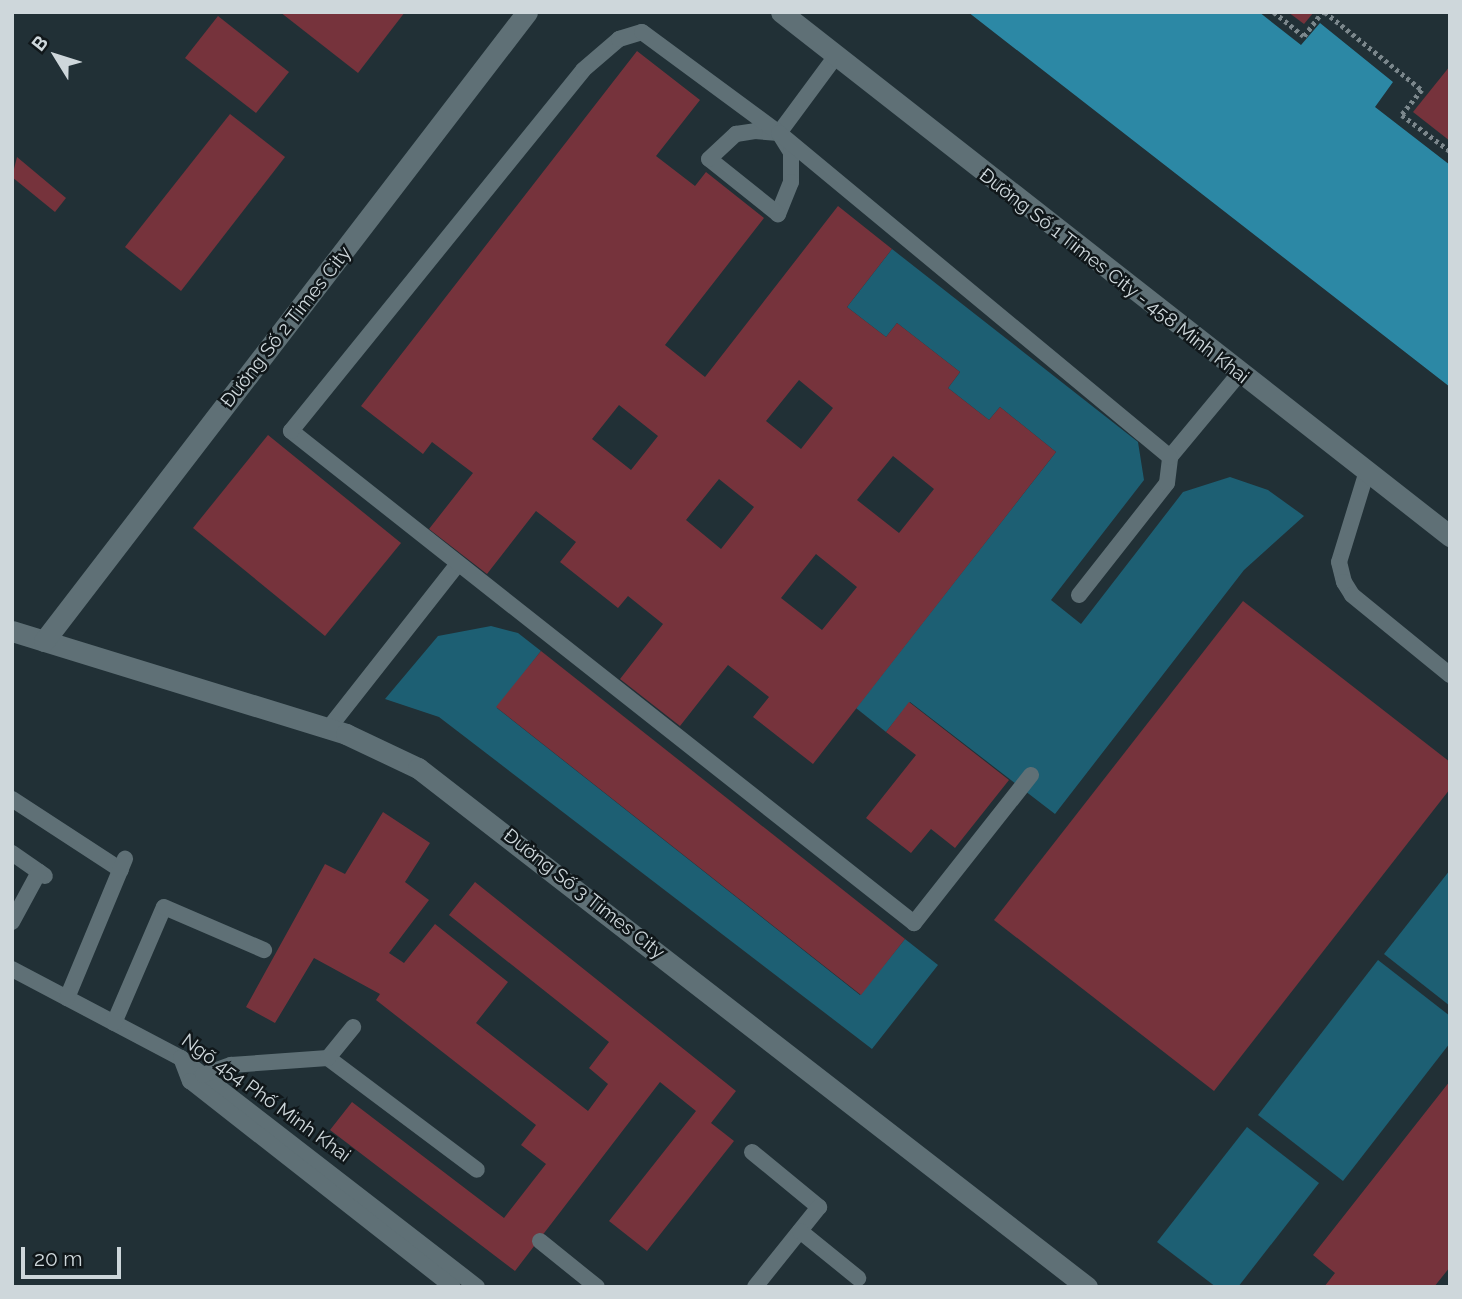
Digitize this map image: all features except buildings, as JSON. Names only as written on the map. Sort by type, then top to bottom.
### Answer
[{"type":"street","name":"Đường Số 2 Times City","points":[[44,641],[527,12]]},
{"type":"street","name":"Đường Số 1 Times City - 458 Minh Khai","points":[[781,12],[1239,374],[1450,536]]},
{"type":"street","name":"Đường Số 3 Times City","points":[[12,631],[328,729],[393,752],[448,787],[1087,1287]]},
{"type":"lane","points":[[1031,775],[914,923],[457,565],[291,431],[583,70],[619,39],[642,32],[779,133],[1170,457]]},
{"type":"lane","points":[[779,133],[836,56]]},
{"type":"lane","points":[[779,133],[793,167],[778,214],[709,159],[736,134],[779,133]]},
{"type":"lane","points":[[1079,595],[1167,483],[1170,457],[1239,374]]},
{"type":"lane","points":[[1367,471],[1339,562],[1344,582],[1352,595],[1450,675]]},
{"type":"lane","points":[[328,729],[457,565]]},
{"type":"lane","points":[[12,799],[123,864],[67,998]]},
{"type":"lane","points":[[12,853],[42,874],[12,922]]},
{"type":"lane","points":[[114,1023],[164,907],[264,950]]},
{"type":"lane","name":"Ngõ 454 Phố Minh Khai","points":[[12,969],[181,1058],[477,1287]]},
{"type":"lane","points":[[328,1058],[353,1027]]},
{"type":"lane","points":[[181,1058],[190,1082],[453,1287]]},
{"type":"lane","points":[[203,1074],[231,1065],[328,1058],[477,1170]]},
{"type":"lane","points":[[752,1152],[819,1207],[755,1287]]},
{"type":"lane","points":[[800,1231],[858,1278]]},
{"type":"lane","points":[[540,1241],[597,1287]]},
{"type":"path","points":[[1274,12],[1304,36],[1324,12],[1422,90],[1402,115],[1450,151]]},
{"type":"shaded area","points":[[968,12],[1259,12],[1301,45],[1320,23],[1393,82],[1375,107],[1450,165],[1450,387]]},
{"type":"shaded area","points":[[892,249],[1138,442],[1144,480],[1051,600],[1081,624],[1183,492],[1230,477],[1268,490],[1304,516],[1244,570],[1055,814],[910,702],[886,732],[856,708],[1056,452],[1000,407],[989,420],[948,388],[960,372],[897,323],[886,337],[847,307]]},
{"type":"shaded area","points":[[491,626],[518,633],[541,651],[497,708],[860,995],[905,939],[938,965],[872,1049],[439,717],[385,699],[438,636]]},
{"type":"shaded area","points":[[1450,870],[1450,1006],[1384,954]]},
{"type":"shaded area","points":[[1378,960],[1450,1016],[1450,1043],[1343,1181],[1258,1115]]},
{"type":"shaded area","points":[[1247,1127],[1319,1183],[1238,1287],[1216,1287],[1157,1242]]}]
